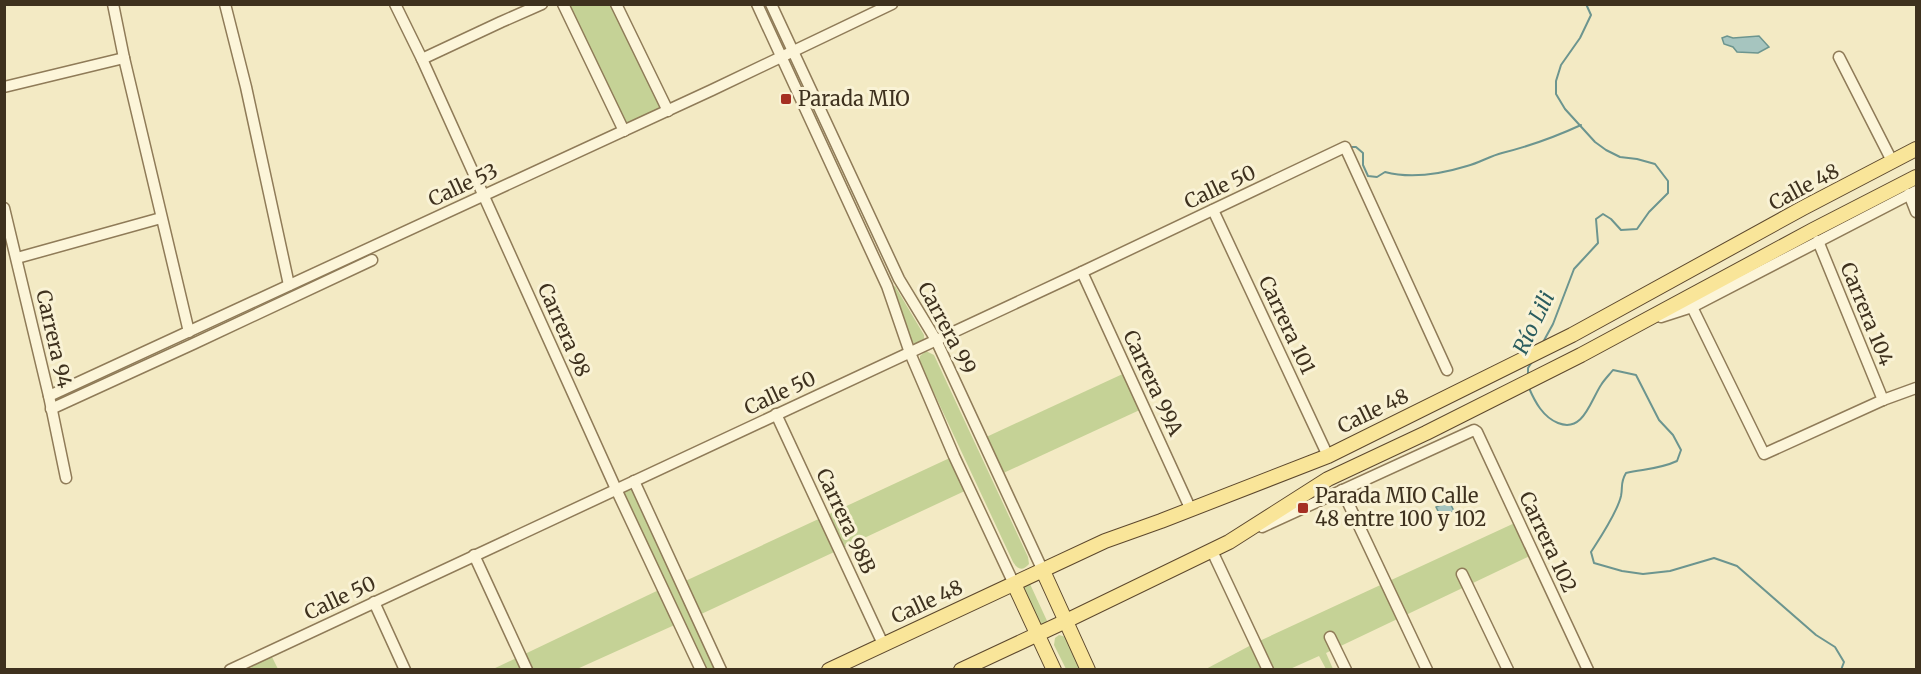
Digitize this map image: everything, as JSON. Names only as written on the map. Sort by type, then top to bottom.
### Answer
[{"type":"main road","name":"Calle 48","points":[[830,669],[1105,541],[1328,456],[1628,306],[1803,208],[1917,149]]},
{"type":"main road","points":[[961,669],[1230,542],[1328,479],[1639,324],[1917,177]]},
{"type":"main road","name":"Carrera 99","points":[[1043,571],[1088,669]]},
{"type":"main road","name":"Carrera 99","points":[[1014,584],[1054,669]]},
{"type":"street","points":[[113,4],[189,332]]},
{"type":"street","points":[[225,4],[246,87],[289,285]]},
{"type":"street","name":"Carrera 98","points":[[395,4],[616,489],[701,669]]},
{"type":"street","points":[[422,59],[542,4]]},
{"type":"street","points":[[563,4],[624,131]]},
{"type":"street","points":[[616,4],[668,111]]},
{"type":"street","name":"Carrera 99","points":[[757,4],[887,286],[910,353],[954,456],[1014,584]]},
{"type":"street","name":"Carrera 99","points":[[771,4],[899,279],[936,340],[1043,571]]},
{"type":"street","name":"Calle 53","points":[[49,396],[668,111],[892,4]]},
{"type":"street","points":[[1839,57],[1893,162]]},
{"type":"street","points":[[4,87],[124,58]]},
{"type":"street","name":"Calle 50","points":[[230,669],[910,353],[1345,147],[1447,370]]},
{"type":"street","points":[[1639,324],[1692,307],[1913,192],[1917,212]]},
{"type":"street","name":"Carrera 94","points":[[4,208],[66,478]]},
{"type":"street","name":"Carrera 101","points":[[1213,210],[1328,456]]},
{"type":"street","points":[[17,258],[161,218]]},
{"type":"street","name":"Carrera 104","points":[[1818,241],[1883,400]]},
{"type":"street","points":[[51,409],[372,260]]},
{"type":"street","name":"Carrera 99A","points":[[1082,272],[1191,510]]},
{"type":"street","points":[[1692,307],[1764,454],[1883,400],[1917,388]]},
{"type":"street","name":"Carrera 98B","points":[[776,414],[883,644]]},
{"type":"street","name":"Carrera 102","points":[[1342,490],[1474,430],[1477,432],[1588,669]]},
{"type":"street","points":[[634,481],[721,669]]},
{"type":"street","points":[[1230,542],[1342,490],[1427,669]]},
{"type":"street","points":[[1212,551],[1268,669]]},
{"type":"street","points":[[474,555],[527,669]]},
{"type":"street","points":[[1462,574],[1508,669]]},
{"type":"street","points":[[374,602],[405,669]]},
{"type":"street","points":[[1330,638],[1346,669]]},
{"type":"green space","points":[[563,5],[616,5],[668,111],[624,131]]},
{"type":"green space","points":[[895,286],[924,335],[924,341],[917,345],[912,342],[893,287]]},
{"type":"green space","points":[[926,351],[934,355],[1028,557],[1029,564],[1023,569],[1017,567],[1013,562],[920,363],[920,356]]},
{"type":"green space","points":[[1127,372],[1144,408],[999,475],[982,439]]},
{"type":"green space","points":[[954,456],[969,489],[697,616],[721,669],[701,669],[679,623],[577,669],[491,670],[663,588],[616,489],[634,481],[681,583]]},
{"type":"green space","points":[[1519,521],[1534,554],[1326,653],[1333,669],[1326,669],[1319,656],[1290,669],[1204,670],[1255,643]]},
{"type":"green space","points":[[1030,584],[1048,623],[1041,627],[1023,588]]},
{"type":"green space","points":[[1059,635],[1066,637],[1081,669],[1066,669],[1054,645],[1055,638]]},
{"type":"green space","points":[[269,651],[278,669],[252,669],[248,661]]},
{"type":"water","points":[[1727,36],[1733,38],[1759,36],[1769,47],[1758,53],[1737,52],[1733,47],[1724,44],[1722,38]]},
{"type":"water","points":[[1449,501],[1454,511],[1441,517],[1436,507]]},
{"type":"waterway","name":"Río Lili","points":[[1542,344],[1553,324],[1574,269],[1598,243],[1596,219],[1603,214],[1621,230],[1637,229],[1649,212],[1668,193],[1668,181],[1655,164],[1620,157],[1606,150],[1595,142],[1565,109],[1556,94],[1556,81],[1561,65],[1580,38],[1591,15],[1586,4]]},
{"type":"waterway","points":[[1349,147],[1356,147],[1363,153],[1363,165],[1368,176],[1377,177],[1385,172],[1426,175],[1471,165],[1581,125]]},
{"type":"waterway","name":"Río Lili","points":[[1528,376],[1528,368],[1532,362]]},
{"type":"waterway","name":"Río Lili","points":[[1529,388],[1544,413],[1558,423],[1567,425],[1580,420],[1613,370],[1636,375],[1659,420],[1673,435],[1681,450],[1677,461],[1671,464],[1626,473],[1616,510],[1591,552],[1594,563],[1643,574],[1670,571],[1714,558],[1737,566],[1816,635],[1835,647],[1844,662],[1841,670]]},
{"type":"place","name":"Parada MIO","points":[[786,99]]},
{"type":"place","name":"Parada MIO Calle 48 entre 100 y 102","points":[[1303,508]]}]
